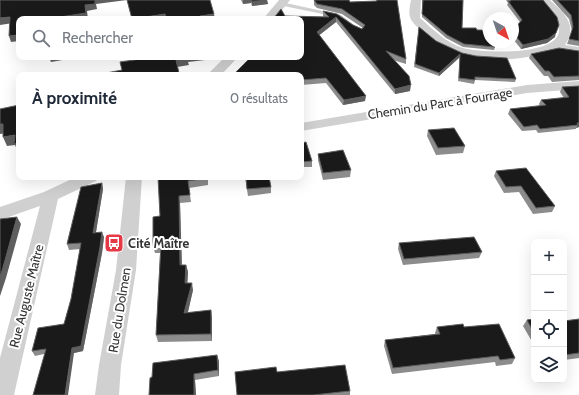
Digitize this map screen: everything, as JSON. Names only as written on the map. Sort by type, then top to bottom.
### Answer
[{"type":"street","points":[[416,0],[414,13],[415,19],[441,42],[460,51],[505,55],[531,53],[555,47],[579,51]]},
{"type":"street","points":[[544,0],[562,20],[565,27],[564,40],[555,47]]},
{"type":"street","points":[[271,16],[283,2]]},
{"type":"street","points":[[217,72],[229,60]]},
{"type":"street","name":"Chemin du Parc à Fourrage","points":[[304,126],[519,90],[579,85]]},
{"type":"street","points":[[0,214],[50,196],[84,180]]},
{"type":"street","name":"Rue du Dolmen","points":[[107,395],[110,365],[126,270],[134,180]]},
{"type":"street","name":"Rue Auguste Maître","points":[[2,395],[50,196]]},
{"type":"lane","points":[[283,2],[339,16],[344,18],[353,27],[361,31]]},
{"type":"building","points":[[0,0],[95,0],[95,4],[85,5],[86,13],[66,16],[16,16],[16,35],[9,36],[10,17],[0,18]]},
{"type":"building","points":[[127,0],[210,0],[214,14],[200,16],[165,16],[165,14],[152,16],[131,16]]},
{"type":"building","points":[[251,0],[265,0],[252,2]]},
{"type":"building","points":[[314,0],[349,0],[350,2],[397,0],[406,59],[386,51],[409,76],[411,85],[395,89],[336,17],[317,32],[366,96],[344,100],[326,78],[304,80],[304,72],[236,72],[248,60],[304,60],[304,16],[329,17],[323,11],[337,14],[353,25],[362,29],[365,25],[342,9],[317,4]]},
{"type":"building","points":[[423,0],[463,0],[462,28],[476,28],[477,30],[482,30],[483,46],[464,44],[447,35],[422,14]]},
{"type":"building","points":[[510,0],[543,0],[557,17],[559,25],[556,33],[548,39],[523,45],[519,40],[519,23],[522,20],[519,16],[519,12],[516,12],[508,1],[511,1]]},
{"type":"building","points":[[557,0],[579,0],[579,41],[569,39],[573,27],[571,15]]},
{"type":"building","points":[[281,9],[285,16],[275,16]]},
{"type":"building","points":[[419,27],[436,41],[462,53],[476,56],[507,58],[516,79],[475,77],[475,80],[459,78],[460,54],[439,73],[415,64]]},
{"type":"building","points":[[559,48],[579,51],[579,76],[554,77],[549,71],[545,71],[531,54]]},
{"type":"building","points":[[134,60],[176,60],[179,72],[112,72],[122,70],[120,62]]},
{"type":"building","points":[[579,86],[578,125],[540,129],[537,125],[524,127],[510,109],[546,105],[541,100],[569,97],[562,87]]},
{"type":"building","points":[[16,106],[16,144],[14,144],[15,135],[3,137],[3,124],[0,124],[0,109]]},
{"type":"building","points":[[454,128],[465,146],[438,148],[428,130]]},
{"type":"building","points":[[304,142],[306,142],[312,161],[304,162]]},
{"type":"building","points":[[343,150],[351,170],[323,173],[318,154]]},
{"type":"building","points":[[526,168],[555,206],[536,208],[521,186],[506,187],[496,171]]},
{"type":"building","points":[[158,180],[194,180],[188,181],[190,195],[179,196],[180,265],[186,265],[185,283],[192,283],[184,313],[211,310],[211,334],[156,335],[161,245],[153,246],[153,217],[160,216]]},
{"type":"building","points":[[246,180],[270,180],[271,187],[247,189]]},
{"type":"building","points":[[102,183],[93,233],[102,232],[81,346],[72,348],[65,395],[33,395],[46,349],[32,351],[38,328],[64,324],[71,299],[81,243],[67,244],[81,187]]},
{"type":"building","points":[[17,217],[2,271],[0,276],[0,219]]},
{"type":"building","points":[[474,237],[482,252],[404,259],[399,243]]},
{"type":"building","points":[[531,319],[531,327],[527,320]]},
{"type":"building","points":[[579,319],[579,353],[567,355],[567,321]]},
{"type":"building","points":[[463,324],[464,327],[499,324],[515,358],[500,360],[498,356],[393,368],[385,340],[440,334],[437,327]]},
{"type":"building","points":[[217,355],[218,370],[194,374],[194,395],[149,395],[153,363]]},
{"type":"building","points":[[345,365],[350,391],[313,395],[237,395],[235,372],[276,367],[277,372]]},
{"type":"place","name":"Cité Maître","points":[[114,243]]}]
